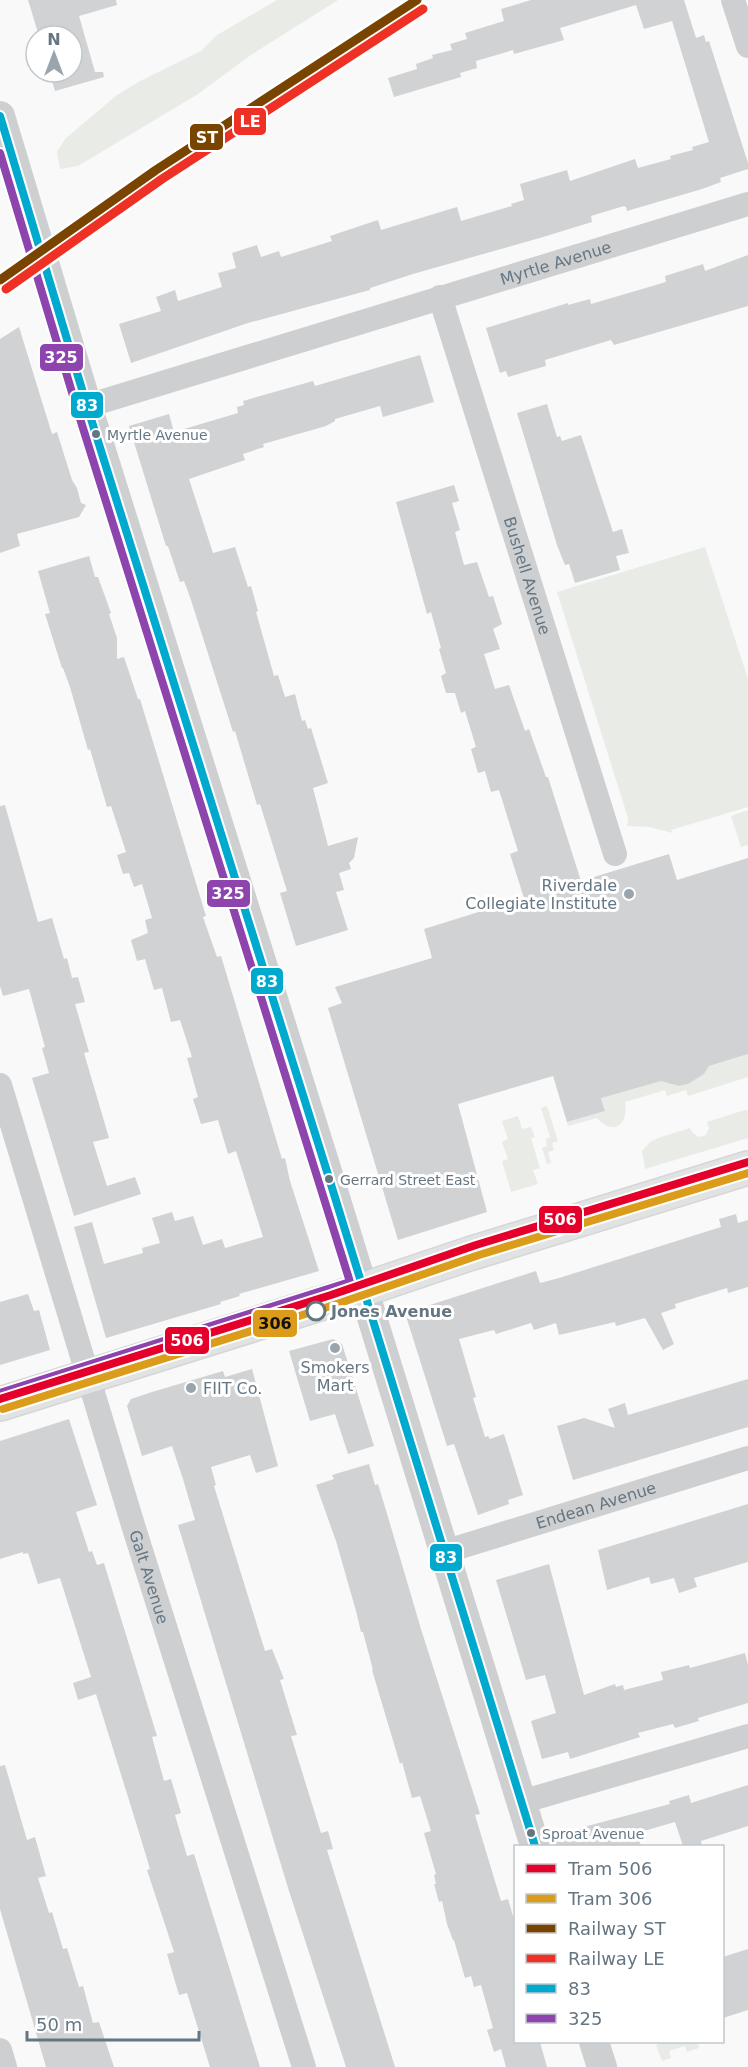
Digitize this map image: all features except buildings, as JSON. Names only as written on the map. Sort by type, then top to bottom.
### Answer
[{"type":"main road","points":[[0,1404],[469,1254],[748,1168]]},
{"type":"street","points":[[733,0],[748,46]]},
{"type":"street","points":[[0,116],[87,406],[535,1845]]},
{"type":"street","name":"Myrtle Avenue","points":[[87,406],[748,204]]},
{"type":"street","name":"Bushell Avenue","points":[[440,297],[615,854]]},
{"type":"street","name":"Galt Avenue","points":[[0,1085],[137,1536],[304,2067]]},
{"type":"street","name":"Endean Avenue","points":[[444,1552],[748,1458]]},
{"type":"street","points":[[521,1802],[748,1736]]},
{"type":"street","points":[[594,2043],[602,2067]]},
{"type":"street","points":[[0,2050],[5,2067]]},
{"type":"shaded area","points":[[277,0],[338,0],[251,55],[198,94],[78,166],[60,169],[57,152],[65,139],[117,95],[201,51],[217,35]]},
{"type":"shaded area","points":[[705,547],[748,679],[748,807],[671,830],[673,833],[649,827],[627,826],[628,818],[557,592]]},
{"type":"shaded area","points":[[748,810],[748,845],[741,847],[731,816]]},
{"type":"shaded area","points":[[748,1050],[748,1077],[688,1096],[686,1090],[667,1096],[665,1090],[625,1102],[625,1116],[619,1125],[614,1127],[603,1124],[597,1118],[568,1126],[567,1122],[605,1111],[601,1096],[661,1081],[679,1086],[688,1084],[704,1074],[709,1066],[745,1055]]},
{"type":"shaded area","points":[[547,1106],[558,1141],[552,1143],[554,1150],[548,1152],[551,1163],[547,1164],[542,1148],[547,1146],[546,1139],[550,1137],[541,1108]]},
{"type":"shaded area","points":[[748,1111],[748,1138],[645,1169],[642,1151],[650,1142],[690,1128],[698,1137],[706,1135],[709,1128],[707,1122]]},
{"type":"shaded area","points":[[518,1116],[522,1129],[531,1127],[535,1137],[531,1138],[540,1168],[533,1170],[538,1184],[511,1192],[502,1161],[508,1159],[502,1142],[508,1139],[502,1121]]},
{"type":"shaded area","points":[[698,2043],[699,2048],[687,2052],[685,2046],[669,2051],[671,2058],[662,2061],[656,2045]]},
{"type":"tram line","name":"506","points":[[0,1399],[331,1295],[476,1245],[748,1162]]},
{"type":"tram line","name":"306","points":[[3,1409],[334,1305],[479,1255],[748,1173]]},
{"type":"rail line","name":"ST","points":[[0,280],[156,170],[417,0]]},
{"type":"rail line","name":"LE","points":[[6,289],[162,179],[423,9]]},
{"type":"transit line","name":"83","points":[[0,116],[87,406],[535,1845]]},
{"type":"transit line","name":"325","points":[[0,153],[77,409],[350,1282],[0,1393]]},
{"type":"place","name":"Myrtle Avenue","points":[[96,434]]},
{"type":"place","name":"Riverdale Collegiate Institute","points":[[629,894]]},
{"type":"place","name":"Gerrard Street East","points":[[329,1179]]},
{"type":"place","name":"Jones Avenue","points":[[316,1311]]},
{"type":"place","name":"Smokers Mart","points":[[335,1348]]},
{"type":"place","name":"FIIT Co.","points":[[191,1388]]},
{"type":"place","name":"Sproat Avenue","points":[[531,1833]]}]
